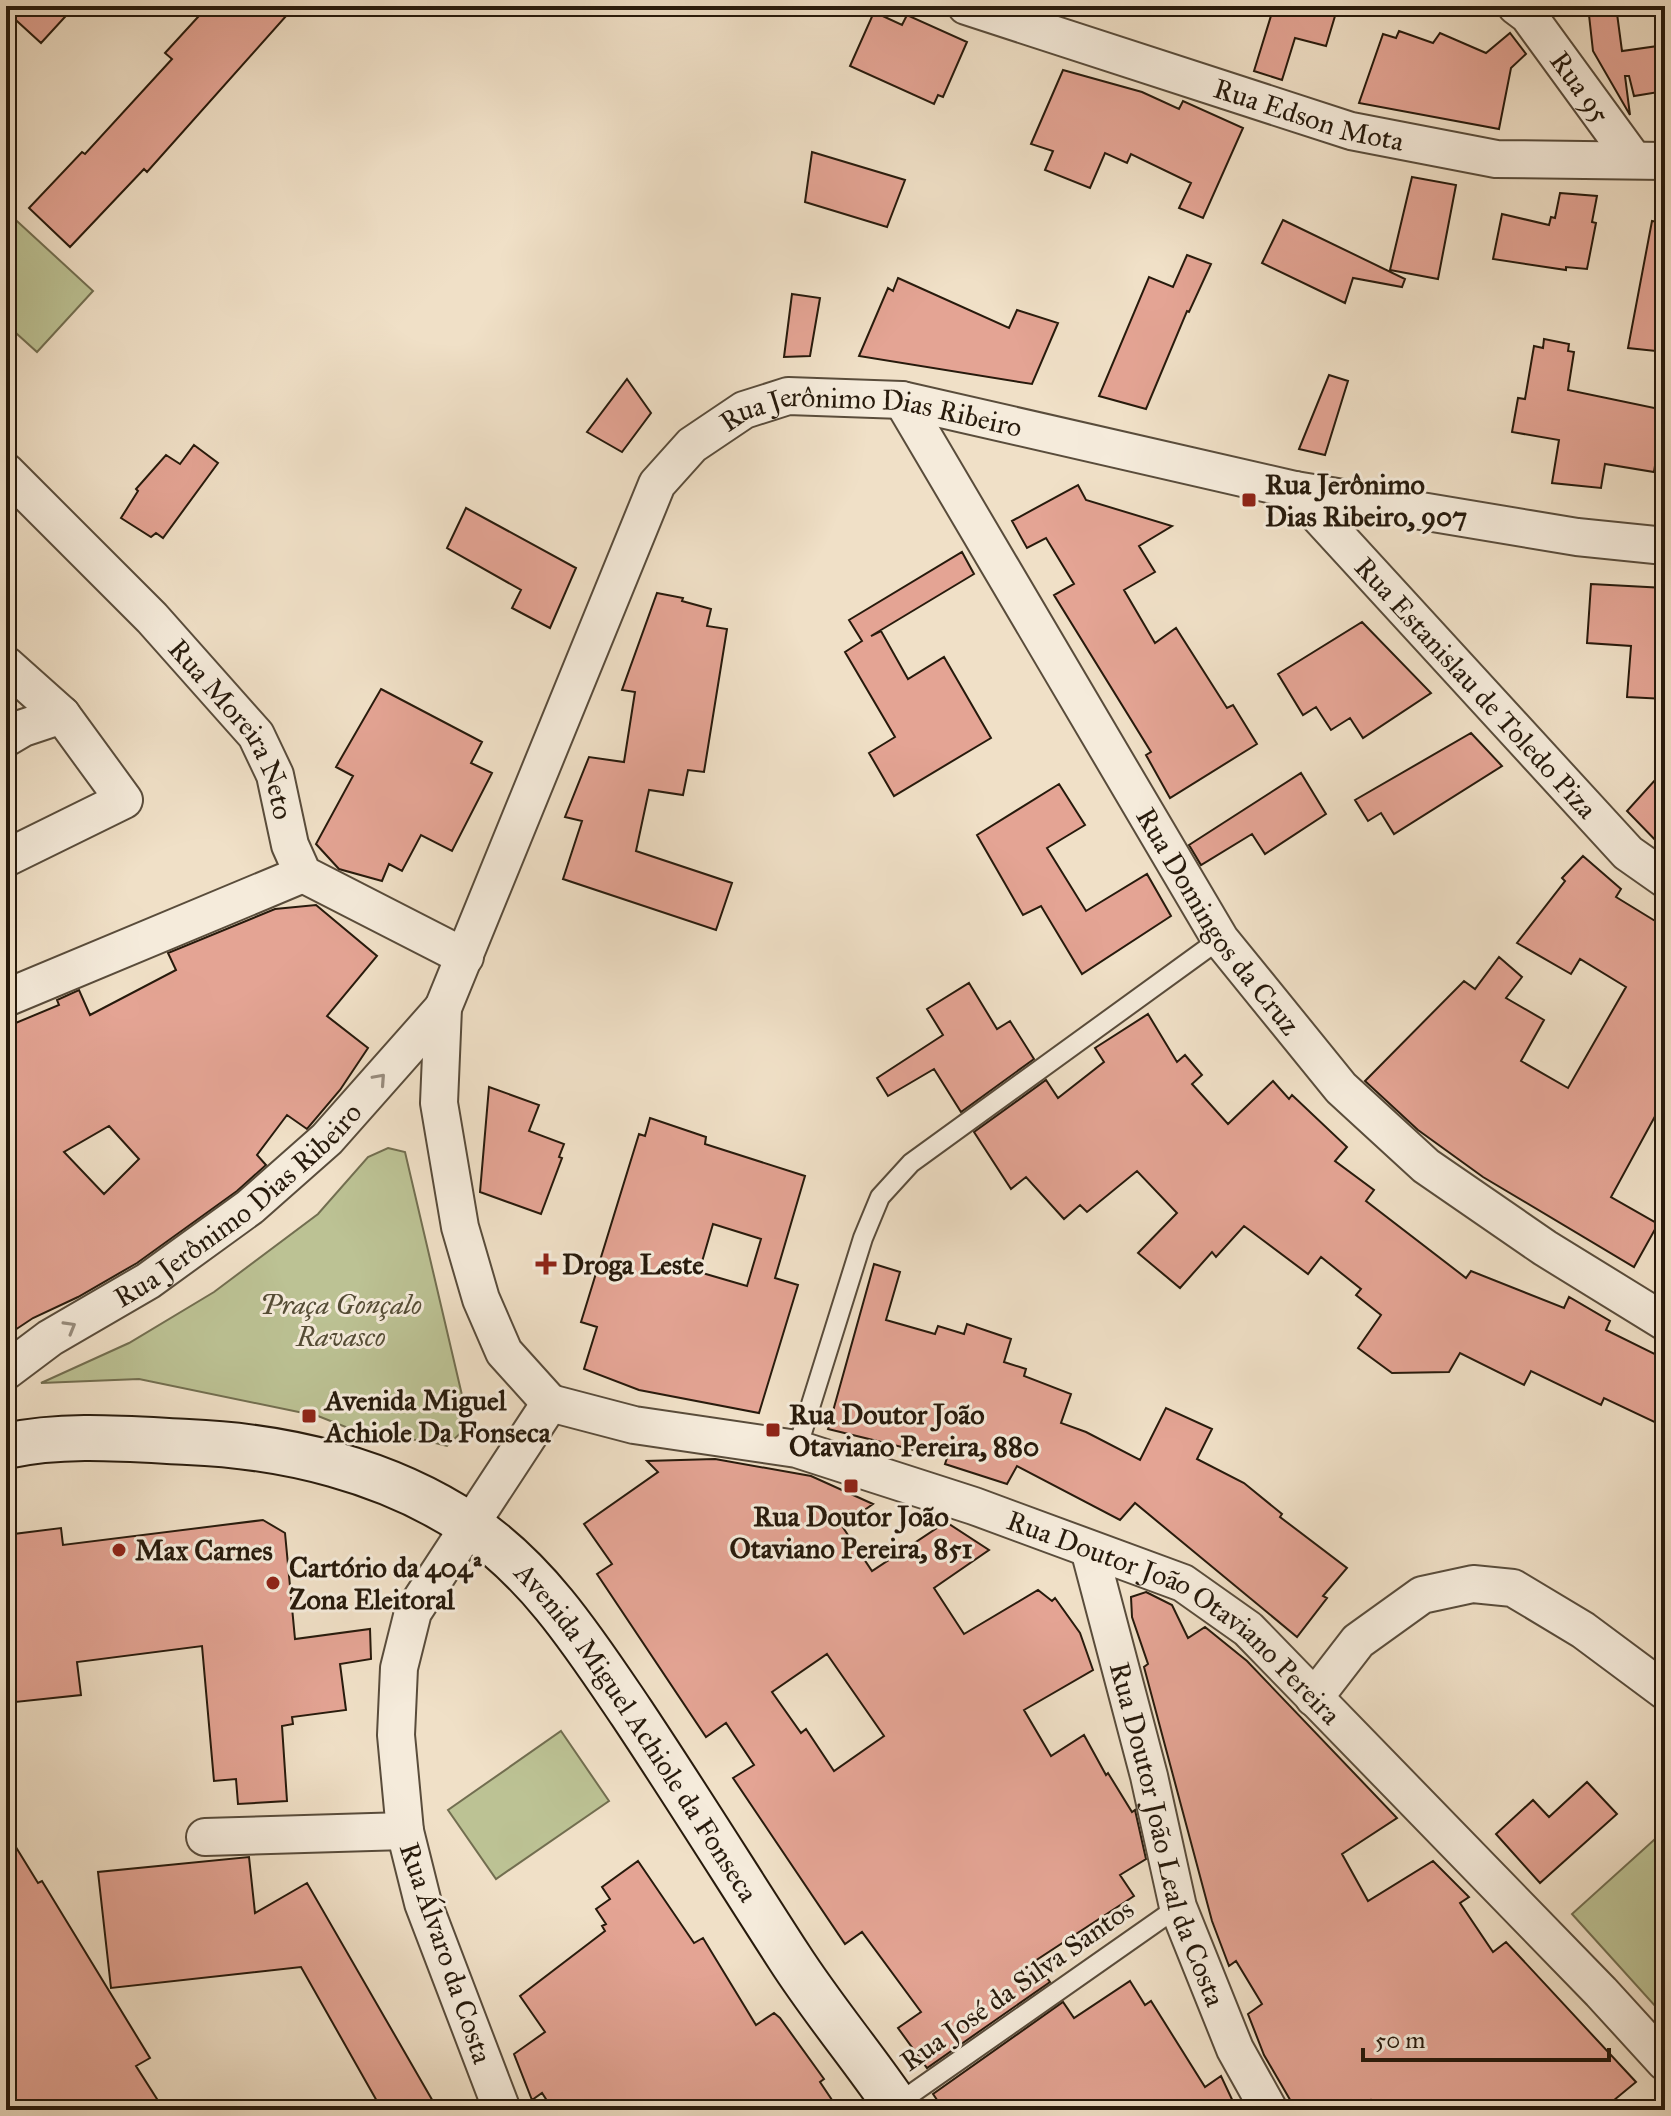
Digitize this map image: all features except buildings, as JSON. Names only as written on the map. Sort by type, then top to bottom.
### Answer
[{"type":"street","name":"Rua Edson Mota","points":[[966,6],[1351,131],[1496,159],[1649,160]]},
{"type":"street","name":"Rua 95","points":[[1524,9],[1649,160]]},
{"type":"street","name":"Rua Jerônimo Dias Ribeiro","points":[[6,1371],[50,1338],[148,1281],[250,1207],[327,1139],[443,1008],[657,484],[692,445],[744,410],[788,396],[902,400],[1295,490],[1577,537],[1665,546]]},
{"type":"street","name":"Rua Domingos da Cruz","points":[[902,400],[1220,939],[1341,1088],[1426,1166],[1545,1248],[1665,1322]]},
{"type":"street","name":"Rua Moreira Neto","points":[[6,472],[152,618],[256,735],[275,775],[290,845],[303,874]]},
{"type":"street","name":"Rua Estanislau de Toledo Piza","points":[[1295,490],[1628,853],[1665,879]]},
{"type":"street","points":[[6,665],[62,715],[124,800],[6,858]]},
{"type":"street","points":[[6,738],[23,728],[62,715]]},
{"type":"street","points":[[6,998],[303,874],[465,957]]},
{"type":"street","name":"Rua Jerônimo Dias Ribeiro","points":[[443,1008],[439,1103],[460,1227],[481,1299],[504,1352],[550,1403]]},
{"type":"street","name":"Rua Doutor João Otaviano Pereira","points":[[550,1403],[634,1425],[797,1449],[974,1506],[1183,1583],[1248,1629],[1601,1992],[1665,2062]]},
{"type":"street","name":"Rua Álvaro da Costa","points":[[502,2110],[423,1903],[405,1831],[396,1735],[399,1668],[413,1612],[550,1403]]},
{"type":"street","name":"Avenida Miguel Achiole da Fonseca","points":[[6,1446],[94,1438],[234,1444],[356,1469],[417,1494],[470,1525],[510,1556],[578,1634],[715,1837],[790,1960],[894,2108]]},
{"type":"street","name":"Rua Doutor João Leal da Costa","points":[[1089,1549],[1149,1776],[1178,1907],[1235,2049],[1269,2110]]},
{"type":"street","points":[[1314,1698],[1358,1641],[1422,1595],[1473,1584],[1513,1588],[1583,1630],[1665,1691]]},
{"type":"street","points":[[205,1837],[405,1831]]},
{"type":"lane","points":[[797,1449],[863,1238],[880,1197],[911,1163],[1220,939]]},
{"type":"lane","name":"Rua José da Silva Santos","points":[[894,2108],[1178,1907]]},
{"type":"green space","points":[[6,211],[93,291],[37,352],[6,324]]},
{"type":"green space","name":"Praça Gonçalo Ravasco","points":[[388,1148],[405,1152],[469,1425],[447,1446],[423,1440],[376,1439],[318,1416],[139,1379],[41,1383],[129,1343],[214,1292],[318,1214],[368,1157]]},
{"type":"green space","points":[[561,1731],[609,1801],[496,1879],[448,1810]]},
{"type":"green space","points":[[1665,1830],[1665,2017],[1572,1914]]},
{"type":"place","name":"Rua Jerônimo Dias Ribeiro, 907","points":[[1249,500]]},
{"type":"place","name":"Droga Leste","points":[[546,1264]]},
{"type":"place","name":"Avenida Miguel Achiole Da Fonseca","points":[[309,1416]]},
{"type":"place","name":"Rua Doutor João Otaviano Pereira, 880","points":[[773,1430]]},
{"type":"place","name":"Rua Doutor João Otaviano Pereira, 851","points":[[851,1486]]},
{"type":"place","name":"Max Carnes","points":[[119,1550]]},
{"type":"place","name":"Cartório da 404ª Zona Eleitoral","points":[[273,1583]]}]
